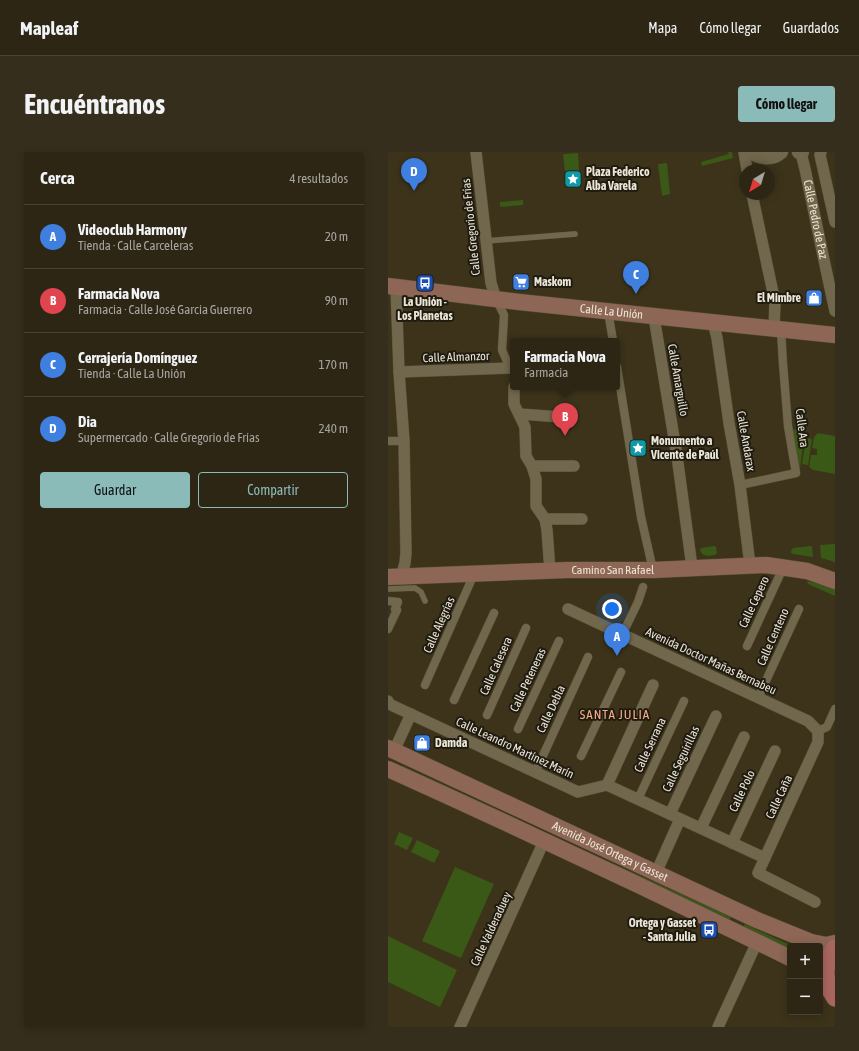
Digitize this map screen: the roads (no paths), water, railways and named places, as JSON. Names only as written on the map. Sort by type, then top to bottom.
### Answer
[{"type":"main road","name":"Calle La Unión","points":[[392,287],[424,292],[835,335]]},
{"type":"main road","name":"Camino San Rafael","points":[[394,577],[550,570],[653,570],[766,564],[807,571],[835,581]]},
{"type":"main road","name":"Avenida José Ortega y Gasset","points":[[391,750],[757,920],[811,942],[826,945],[835,943]]},
{"type":"main road","name":"Avenida José Ortega y Gasset","points":[[388,769],[520,829],[787,957]]},
{"type":"main road","points":[[835,948],[829,956],[823,974],[828,987],[835,998]]},
{"type":"street","name":"Calle Gregorio de Frías","points":[[476,152],[491,283],[496,299]]},
{"type":"street","points":[[744,152],[746,164]]},
{"type":"street","points":[[751,152],[757,156],[768,158],[778,155],[781,152]]},
{"type":"street","name":"Calle Pedro de Paz","points":[[801,152],[806,169],[835,311]]},
{"type":"street","name":"Calle Pedro de Paz","points":[[821,152],[820,155],[835,222]]},
{"type":"street","points":[[753,200],[775,302],[778,330]]},
{"type":"street","points":[[824,260],[835,258]]},
{"type":"street","points":[[392,287],[404,441],[406,553],[394,577]]},
{"type":"street","points":[[496,299],[504,315],[502,350],[510,366]]},
{"type":"street","points":[[608,311],[612,338]]},
{"type":"street","name":"Calle Amarguillo","points":[[654,316],[677,456],[692,567]]},
{"type":"street","name":"Calle Andarax","points":[[713,322],[717,338],[729,423],[740,485],[750,565]]},
{"type":"street","name":"Calle Ara","points":[[740,485],[796,473],[788,426],[783,364],[778,330]]},
{"type":"street","name":"Calle Almanzor","points":[[399,372],[510,370]]},
{"type":"street","points":[[620,386],[641,517],[653,570]]},
{"type":"street","points":[[514,390],[514,404],[525,427],[526,456],[532,466],[536,479],[536,506],[546,519],[550,570]]},
{"type":"street","points":[[519,414],[561,416]]},
{"type":"street","points":[[388,441],[404,441]]},
{"type":"street","points":[[532,466],[574,466]]},
{"type":"street","points":[[546,519],[582,519]]},
{"type":"street","name":"Calle Cepero","points":[[747,646],[783,568]]},
{"type":"street","name":"Calle Alegrías","points":[[425,686],[474,574]]},
{"type":"street","points":[[622,635],[643,588]]},
{"type":"street","points":[[388,601],[398,602],[395,609],[397,610],[388,629]]},
{"type":"street","name":"Avenida Doctor Mañas Bernabeu","points":[[568,609],[808,721],[818,731]]},
{"type":"street","name":"Calle Centeno","points":[[758,698],[799,609]]},
{"type":"street","points":[[454,700],[494,613]]},
{"type":"street","name":"Calle Calesera","points":[[487,715],[526,628]]},
{"type":"street","name":"Calle Peteneras","points":[[518,729],[559,641]]},
{"type":"street","name":"Calle Debla","points":[[536,771],[588,657]]},
{"type":"street","points":[[581,756],[621,672]]},
{"type":"street","points":[[653,685],[607,785],[765,858]]},
{"type":"street","name":"Calle Leandro Martínez Marín","points":[[388,701],[389,704],[536,771],[578,792],[607,785]]},
{"type":"street","name":"Calle Serrana","points":[[638,799],[684,701]]},
{"type":"street","points":[[818,731],[827,727],[835,709]]},
{"type":"street","points":[[391,750],[411,714]]},
{"type":"street","name":"Calle Seguirillas","points":[[656,874],[675,816],[716,716]]},
{"type":"street","name":"Calle Caña","points":[[815,902],[758,873],[818,742],[818,731]]},
{"type":"street","points":[[701,828],[744,737]]},
{"type":"street","name":"Calle Polo","points":[[732,843],[775,751]]},
{"type":"street","name":"Calle Valderaduey","points":[[460,1027],[544,841]]},
{"type":"street","points":[[718,1027],[756,942]]},
{"type":"lane","points":[[486,241],[576,234]]},
{"type":"lane","points":[[388,590],[415,588],[421,592],[425,601]]},
{"type":"place","name":"Plaza Federico Alba Varela","points":[[573,179]]},
{"type":"place","name":"Dia","points":[[414,191]]},
{"type":"place","name":"Maskom","points":[[521,282]]},
{"type":"place","name":"La Unión - Los Planetas","points":[[425,283]]},
{"type":"place","name":"Cerrajería Domínguez","points":[[636,294]]},
{"type":"place","name":"El Mimbre","points":[[814,298]]},
{"type":"place","name":"Farmacia Nova","points":[[565,436]]},
{"type":"place","name":"Monumento a Vicente de Paúl","points":[[638,448]]},
{"type":"place","name":"Videoclub Harmony","points":[[617,656]]},
{"type":"place","name":"Damda","points":[[422,743]]},
{"type":"place","name":"Ortega y Gasset - Santa Julia","points":[[709,930]]},
{"type":"district","name":"SANTA JULIA","points":[[615,714]]}]
